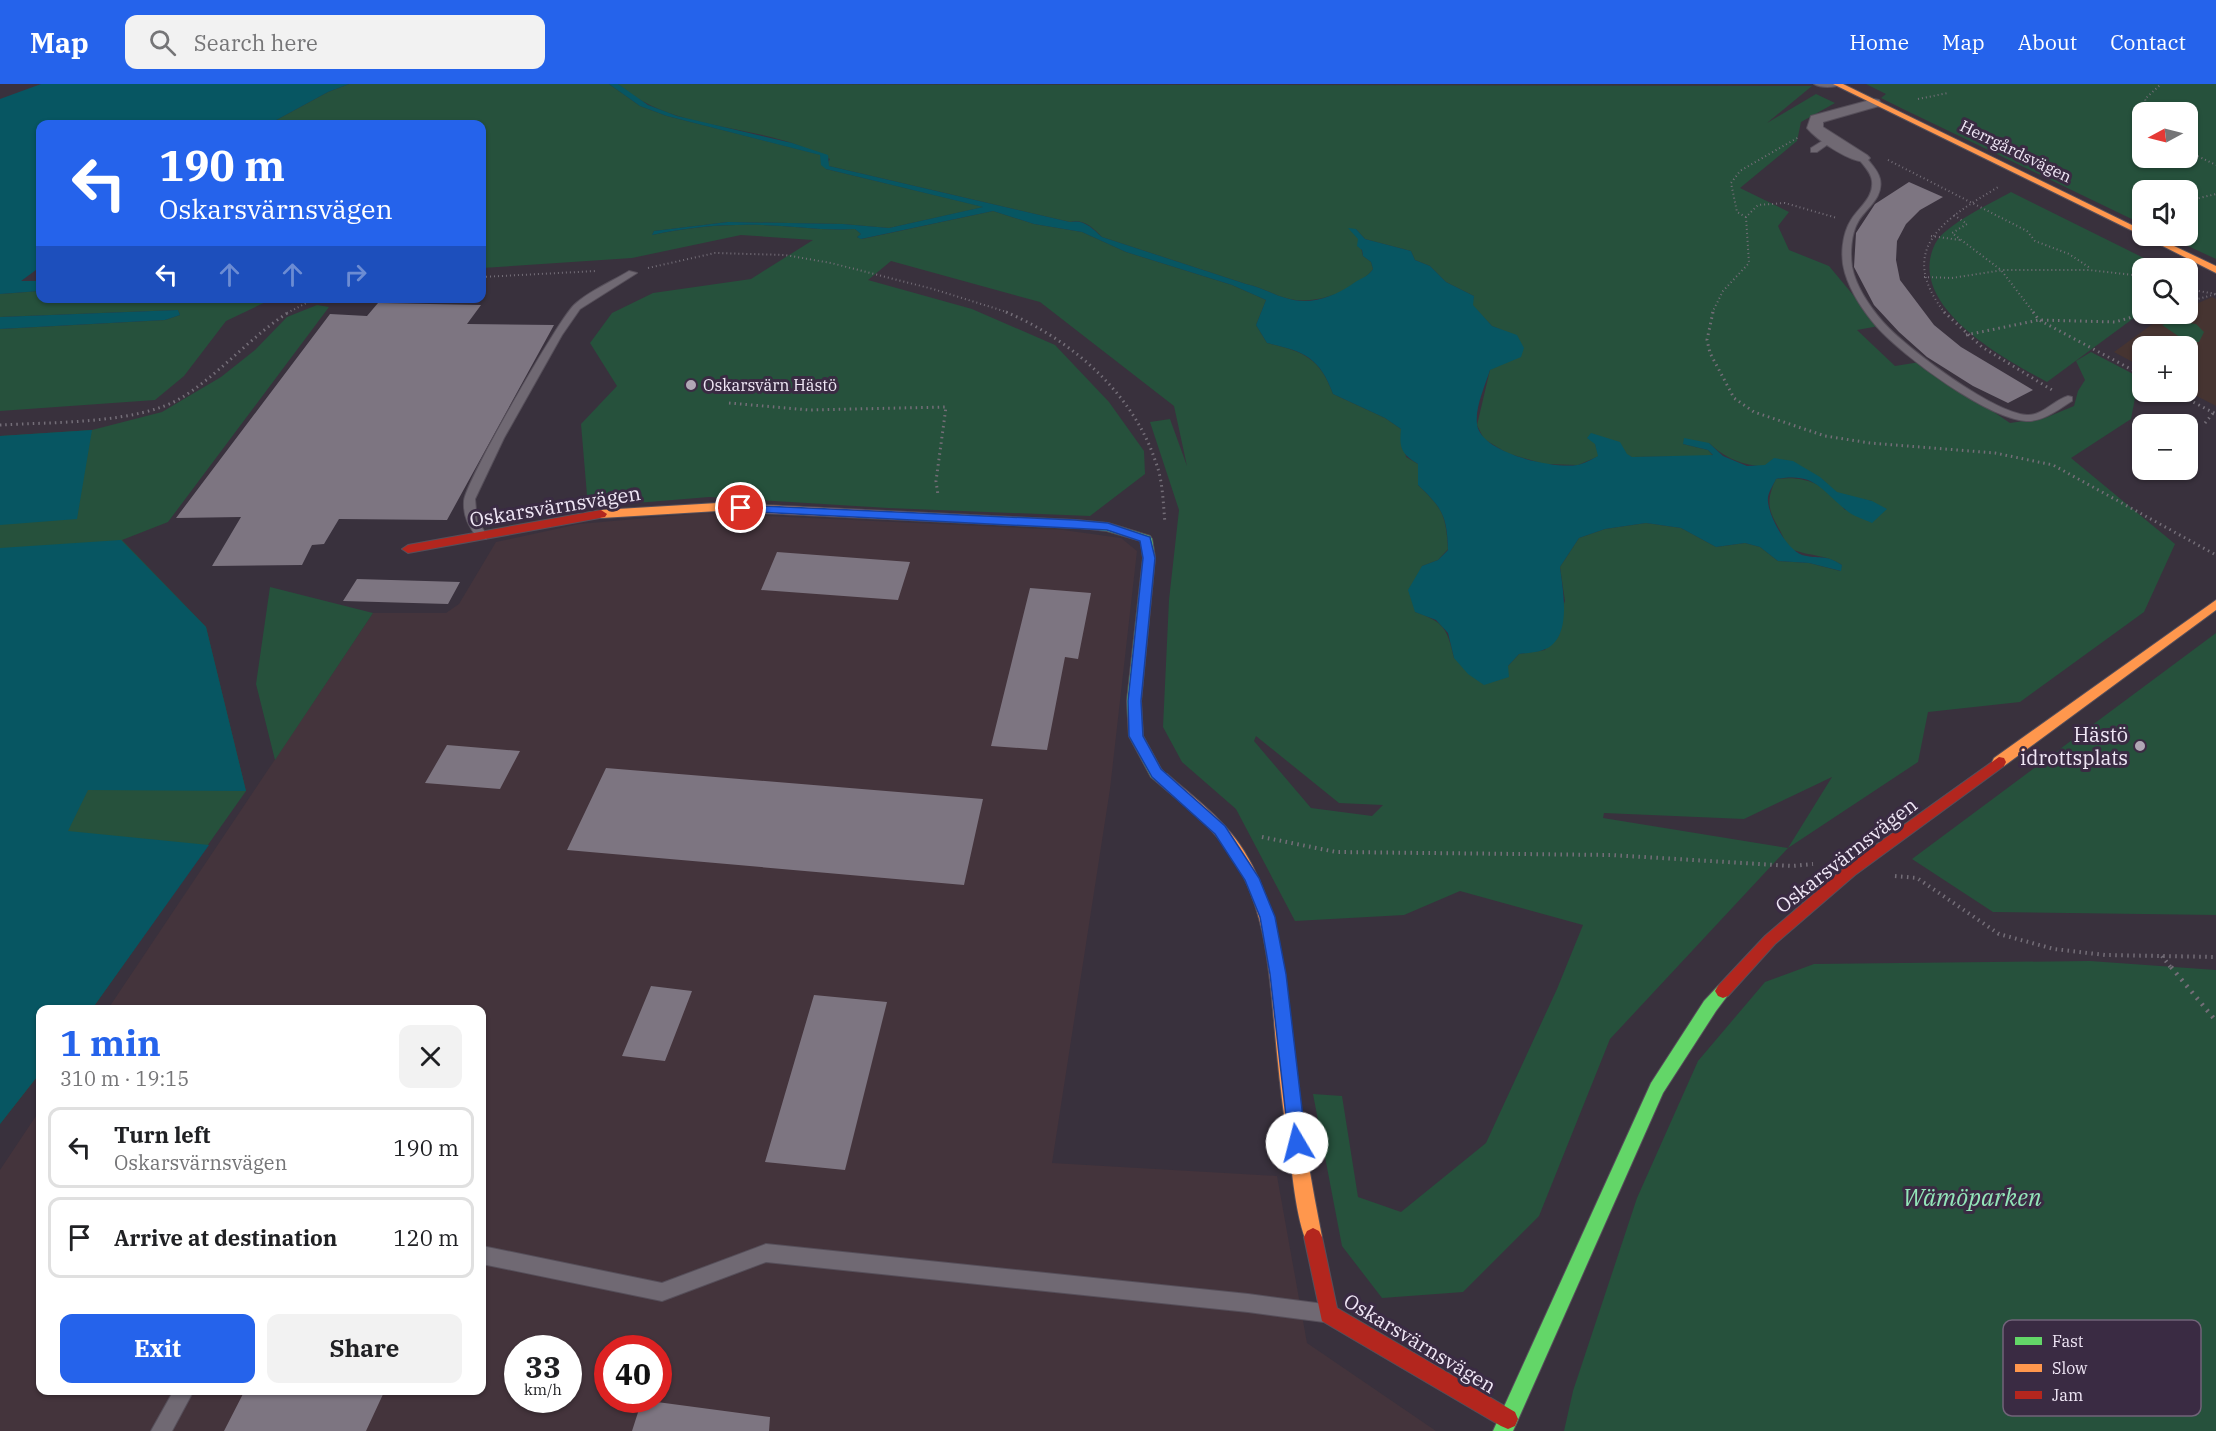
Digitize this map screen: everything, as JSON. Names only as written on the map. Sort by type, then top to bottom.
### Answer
[{"type":"street","name":"Herrgårdsvägen","points":[[1837,84],[2132,228]]},
{"type":"street","points":[[1862,158],[1830,140],[1815,128],[1816,119],[1874,103]]},
{"type":"street","points":[[2167,246],[2216,270]]},
{"type":"street","name":"Oskarsvärnsvägen","points":[[408,549],[604,514],[718,507],[1108,526],[1146,539],[1149,558],[1134,701],[1136,736],[1156,773],[1220,830],[1238,853],[1252,878],[1267,917],[1278,974],[1288,1083],[1306,1203],[1329,1314],[1505,1425],[1657,1088],[1710,1006],[1770,940],[1850,871],[2216,603]]},
{"type":"lane","points":[[1818,84],[1837,84]]},
{"type":"lane","points":[[1814,150],[1830,140]]},
{"type":"lane","points":[[1862,158],[1876,179],[1875,196],[1855,221],[1847,248],[1849,272],[1860,296],[1884,328],[1914,354],[1954,382],[2009,414],[2029,418],[2046,413],[2068,399]]},
{"type":"lane","points":[[482,536],[471,521],[469,499],[499,438],[557,334],[577,307],[632,273]]},
{"type":"lane","points":[[486,1256],[662,1292],[766,1253],[1248,1303],[1329,1314]]},
{"type":"lane","points":[[161,1431],[182,1395]]},
{"type":"path","points":[[2146,102],[2145,99],[2161,84]]},
{"type":"path","points":[[1746,217],[1737,212],[1731,183],[1740,171],[1815,128]]},
{"type":"path","points":[[1880,156],[2027,231],[2035,241],[2069,254],[2090,268]]},
{"type":"path","points":[[2198,156],[2216,165]]},
{"type":"path","points":[[2027,176],[1996,188],[1939,225],[1931,236],[1923,256],[1924,277],[1934,300],[1965,336],[1994,357],[2068,399]]},
{"type":"path","points":[[2198,198],[2216,194]]},
{"type":"path","points":[[1855,221],[1819,215],[1785,203],[1758,205],[1746,217],[1749,263],[1722,291],[1712,314],[1707,340],[1710,353],[1734,398],[1754,412],[1825,436],[1870,443],[1995,453],[2053,465],[2216,555]]},
{"type":"path","points":[[1954,215],[1967,224],[1952,233],[2001,270],[2039,320],[2132,370]]},
{"type":"path","points":[[1931,236],[1964,241]]},
{"type":"path","points":[[486,277],[616,270],[632,273],[713,253],[751,252],[790,255],[960,297],[1036,326],[1068,348],[1100,377],[1131,413],[1153,453],[1162,487],[1166,542],[1146,539]]},
{"type":"path","points":[[1924,277],[1962,279],[2001,270],[2059,272],[2090,268],[2132,274]]},
{"type":"path","points":[[2198,291],[2216,294]]},
{"type":"path","points":[[2198,299],[2216,294]]},
{"type":"path","points":[[0,425],[124,416],[158,410],[188,392],[270,322],[303,303]]},
{"type":"path","points":[[1965,336],[2039,320],[2115,322],[2132,317]]},
{"type":"path","points":[[2194,402],[2215,413],[2205,423]]},
{"type":"path","points":[[729,403],[809,410],[946,407],[936,481],[939,497],[953,518]]},
{"type":"path","points":[[1253,832],[1263,837],[1336,852],[1611,855],[1792,866],[1809,863],[1850,871],[1917,878],[1999,934],[2054,949],[2105,955],[2216,957]]},
{"type":"path","points":[[2162,956],[2216,1021]]},
{"type":"shaded area","points":[[2212,297],[2216,299],[2216,406],[2198,397],[2198,336],[2136,336],[2152,324],[2198,324],[2198,303]]},
{"type":"shaded area","points":[[2132,339],[2132,362],[2114,352]]},
{"type":"shaded area","points":[[704,513],[1063,530],[1121,538],[1137,551],[1110,789],[1052,1163],[1277,1176],[1307,1343],[1436,1431],[0,1431],[0,1170],[36,1116],[36,1395],[486,1395],[486,1005],[111,1005],[373,613],[446,613],[459,604],[496,542],[579,524]]},
{"type":"green space","points":[[349,84],[609,84],[640,106],[667,116],[820,155],[770,137],[678,116],[637,98],[618,84],[1812,86],[1767,123],[1816,94],[1835,103],[1801,122],[1797,141],[1740,188],[1789,212],[1778,226],[1789,250],[1829,266],[1879,326],[1857,330],[1895,366],[1920,362],[2010,423],[2045,418],[2074,406],[2078,391],[2085,380],[2076,361],[2091,352],[2132,373],[2132,402],[2134,402],[2131,419],[2071,458],[2175,544],[2144,612],[2020,702],[1928,712],[1918,762],[1788,848],[1610,1039],[1539,1216],[1463,1292],[1382,1298],[1342,1246],[1313,1094],[1342,1096],[1358,1197],[1401,1212],[1486,1143],[1557,989],[1583,925],[1460,891],[1404,915],[1295,921],[1236,809],[1182,762],[1163,727],[1169,600],[1179,510],[1150,422],[1170,419],[1187,466],[1174,406],[1040,302],[891,261],[868,280],[972,309],[1055,345],[1109,402],[1144,451],[1145,474],[1090,516],[888,508],[709,497],[588,507],[581,424],[617,386],[590,343],[612,313],[653,293],[751,279],[813,240],[741,235],[632,258],[486,268],[486,120],[276,120],[328,92]],"holes":[[[821,155],[830,159],[827,164],[1070,222],[1084,223],[1102,237],[1297,300],[1334,295],[1356,284],[1373,269],[1371,262],[1363,256],[1356,229],[1365,239],[1411,251],[1415,260],[1430,266],[1446,282],[1474,296],[1472,305],[1492,326],[1517,336],[1490,370],[1477,425],[1484,439],[1507,453],[1544,464],[1578,465],[1599,456],[1595,444],[1632,457],[1713,456],[1708,450],[1683,444],[1709,443],[1736,461],[1803,472],[1821,478],[1840,494],[1872,501],[1845,510],[1839,501],[1824,488],[1806,480],[1776,479],[1771,490],[1770,507],[1787,547],[1835,561],[1842,565],[1840,571],[1809,563],[1778,561],[1760,547],[1745,543],[1716,547],[1681,528],[1646,523],[1605,529],[1579,538],[1560,567],[1565,601],[1545,650],[1519,654],[1508,666],[1454,658],[1443,628],[1432,619],[1415,612],[1422,566],[1438,560],[1448,549],[1442,513],[1418,485],[1418,464],[1406,457],[1401,429],[1385,418],[1333,394],[1322,372],[1309,358],[1291,349],[1267,343],[1256,325],[1266,300],[1232,285],[1126,252],[1082,232],[1034,224],[993,211],[862,239],[857,237],[861,234],[855,229],[763,225],[708,227],[652,235],[654,231],[728,222],[843,224],[889,228],[984,207],[826,169]],[[1256,736],[1339,803],[1383,805],[1372,816],[1311,808],[1254,741]],[[1832,777],[1788,848],[1603,818],[1604,813],[1744,819]]]},
{"type":"green space","points":[[1866,84],[2216,84],[2216,259],[2188,246],[2198,246],[2198,180],[2132,180],[2132,219],[1881,98],[1886,94]]},
{"type":"green space","points":[[2011,192],[2144,258],[2132,258],[2132,319],[2047,382],[1985,345],[1946,309],[1934,288],[1929,267],[1935,244],[1940,237],[1969,215]]},
{"type":"green space","points":[[36,291],[36,303],[264,303],[226,321],[184,376],[155,400],[0,411],[0,329],[165,320],[180,315],[178,310],[0,317],[0,294]]},
{"type":"green space","points":[[317,305],[329,307],[168,522],[122,540],[206,627],[246,791],[95,1005],[36,1005],[36,1078],[0,1124],[0,436],[92,430],[162,412],[221,377],[255,350],[287,317]]},
{"type":"green space","points":[[2196,324],[2204,332],[2198,342],[2198,336],[2178,336],[2162,325]]},
{"type":"green space","points":[[270,587],[373,613],[275,760],[256,684]]},
{"type":"green space","name":"Hästö idrottsplats","points":[[2216,633],[2216,915],[1993,912],[1912,859]]},
{"type":"green space","name":"Wämöparken","points":[[2090,961],[2216,970],[2216,1431],[1564,1431],[1573,1391],[1637,1198],[1698,1061],[1765,982],[1814,964]]},
{"type":"water","points":[[41,84],[349,84],[328,92],[276,120],[36,120],[36,270],[21,281],[36,281],[36,291],[0,294],[0,99]]},
{"type":"water","points":[[609,84],[618,84],[648,105],[677,116],[792,143],[828,155],[829,166],[1070,222],[1080,222],[1088,225],[1102,237],[1295,300],[1312,301],[1329,296],[1371,272],[1373,269],[1371,262],[1363,256],[1362,250],[1357,246],[1358,239],[1348,228],[1356,229],[1365,239],[1411,251],[1415,260],[1430,266],[1446,282],[1474,296],[1473,305],[1492,326],[1517,335],[1524,348],[1521,357],[1490,370],[1477,411],[1477,424],[1481,434],[1504,451],[1536,461],[1566,466],[1577,465],[1598,456],[1595,444],[1587,438],[1591,433],[1620,442],[1627,454],[1632,457],[1713,455],[1708,450],[1683,444],[1684,438],[1709,443],[1723,456],[1747,466],[1765,465],[1774,458],[1793,461],[1820,477],[1837,492],[1872,501],[1887,509],[1872,523],[1849,512],[1823,489],[1808,480],[1789,477],[1776,479],[1768,497],[1768,504],[1784,539],[1802,555],[1836,561],[1842,565],[1841,571],[1809,563],[1778,561],[1760,547],[1745,543],[1716,547],[1681,528],[1646,523],[1605,529],[1579,538],[1560,567],[1564,614],[1559,636],[1552,645],[1543,650],[1519,654],[1508,666],[1509,677],[1484,685],[1468,674],[1454,658],[1448,633],[1436,620],[1415,612],[1408,590],[1422,566],[1438,560],[1448,550],[1442,513],[1418,485],[1418,464],[1402,450],[1401,429],[1385,418],[1333,394],[1322,372],[1309,358],[1291,349],[1267,343],[1256,325],[1266,300],[1232,285],[1126,252],[1082,232],[1034,224],[993,211],[861,239],[857,237],[861,234],[855,229],[762,225],[707,227],[652,235],[654,231],[728,222],[843,224],[889,228],[983,207],[826,169],[821,165],[820,155],[667,116],[640,106]]},
{"type":"water","points":[[178,310],[180,315],[165,320],[0,329],[0,317]]},
{"type":"water","points":[[92,430],[77,519],[0,525],[0,436]]},
{"type":"water","points":[[121,540],[206,627],[246,791],[88,790],[68,831],[209,845],[95,1005],[36,1005],[36,1078],[0,1124],[0,548]]},
{"type":"building","points":[[1909,182],[1943,197],[1920,210],[1906,224],[1897,241],[1896,260],[1900,280],[1934,325],[1961,347],[2033,390],[2008,403],[1973,386],[1927,357],[1874,305],[1854,267],[1856,233],[1875,204]]},
{"type":"building","points":[[378,303],[481,305],[467,324],[554,325],[447,520],[339,519],[324,544],[312,545],[302,565],[212,566],[241,517],[176,518],[330,314],[367,316]]},
{"type":"building","points":[[777,552],[910,562],[898,600],[761,590]]},
{"type":"building","points":[[357,579],[460,582],[448,604],[343,601]]},
{"type":"building","points":[[1030,588],[1091,593],[1078,659],[1065,657],[1047,750],[991,746]]},
{"type":"building","points":[[447,745],[520,751],[500,789],[425,783]]},
{"type":"building","points":[[606,768],[983,799],[964,885],[567,850]]},
{"type":"building","points":[[651,986],[692,991],[665,1061],[622,1056]]},
{"type":"building","points":[[814,995],[887,1002],[845,1170],[765,1162]]},
{"type":"building","points":[[242,1395],[383,1395],[366,1431],[224,1431]]},
{"type":"building","points":[[672,1404],[770,1417],[769,1431],[632,1431],[638,1413],[672,1413]]},
{"type":"traffic: fast","points":[[1076,524],[1108,527],[1146,539],[1149,558],[1134,701],[1136,736],[1156,773],[1162,778]]},
{"type":"traffic: fast","points":[[1503,1431],[1657,1088],[1710,1006],[1723,991]]},
{"type":"traffic: slow","points":[[1837,84],[2132,228]]},
{"type":"traffic: slow","points":[[2167,246],[2216,270]]},
{"type":"traffic: slow","points":[[601,514],[718,507],[1076,524]]},
{"type":"traffic: slow","points":[[1999,762],[2216,604]]},
{"type":"traffic: slow","points":[[1162,778],[1223,833],[1239,855],[1253,881],[1263,908],[1276,966],[1288,1084],[1313,1237]]},
{"type":"traffic: jam","points":[[408,549],[601,514]]},
{"type":"traffic: jam","points":[[1723,991],[1770,940],[1850,871],[1999,762]]},
{"type":"traffic: jam","points":[[1313,1237],[1329,1314],[1508,1419]]},
{"type":"place","name":"Oskarsvärn Hästö","points":[[691,385]]},
{"type":"place","name":"Hästö idrottsplats","points":[[2140,746]]},
{"type":"route","points":[[741,508],[1108,526],[1146,539],[1149,558],[1134,701],[1136,736],[1156,773],[1220,830],[1238,853],[1252,878],[1267,917],[1278,974],[1288,1083],[1297,1143]]}]
